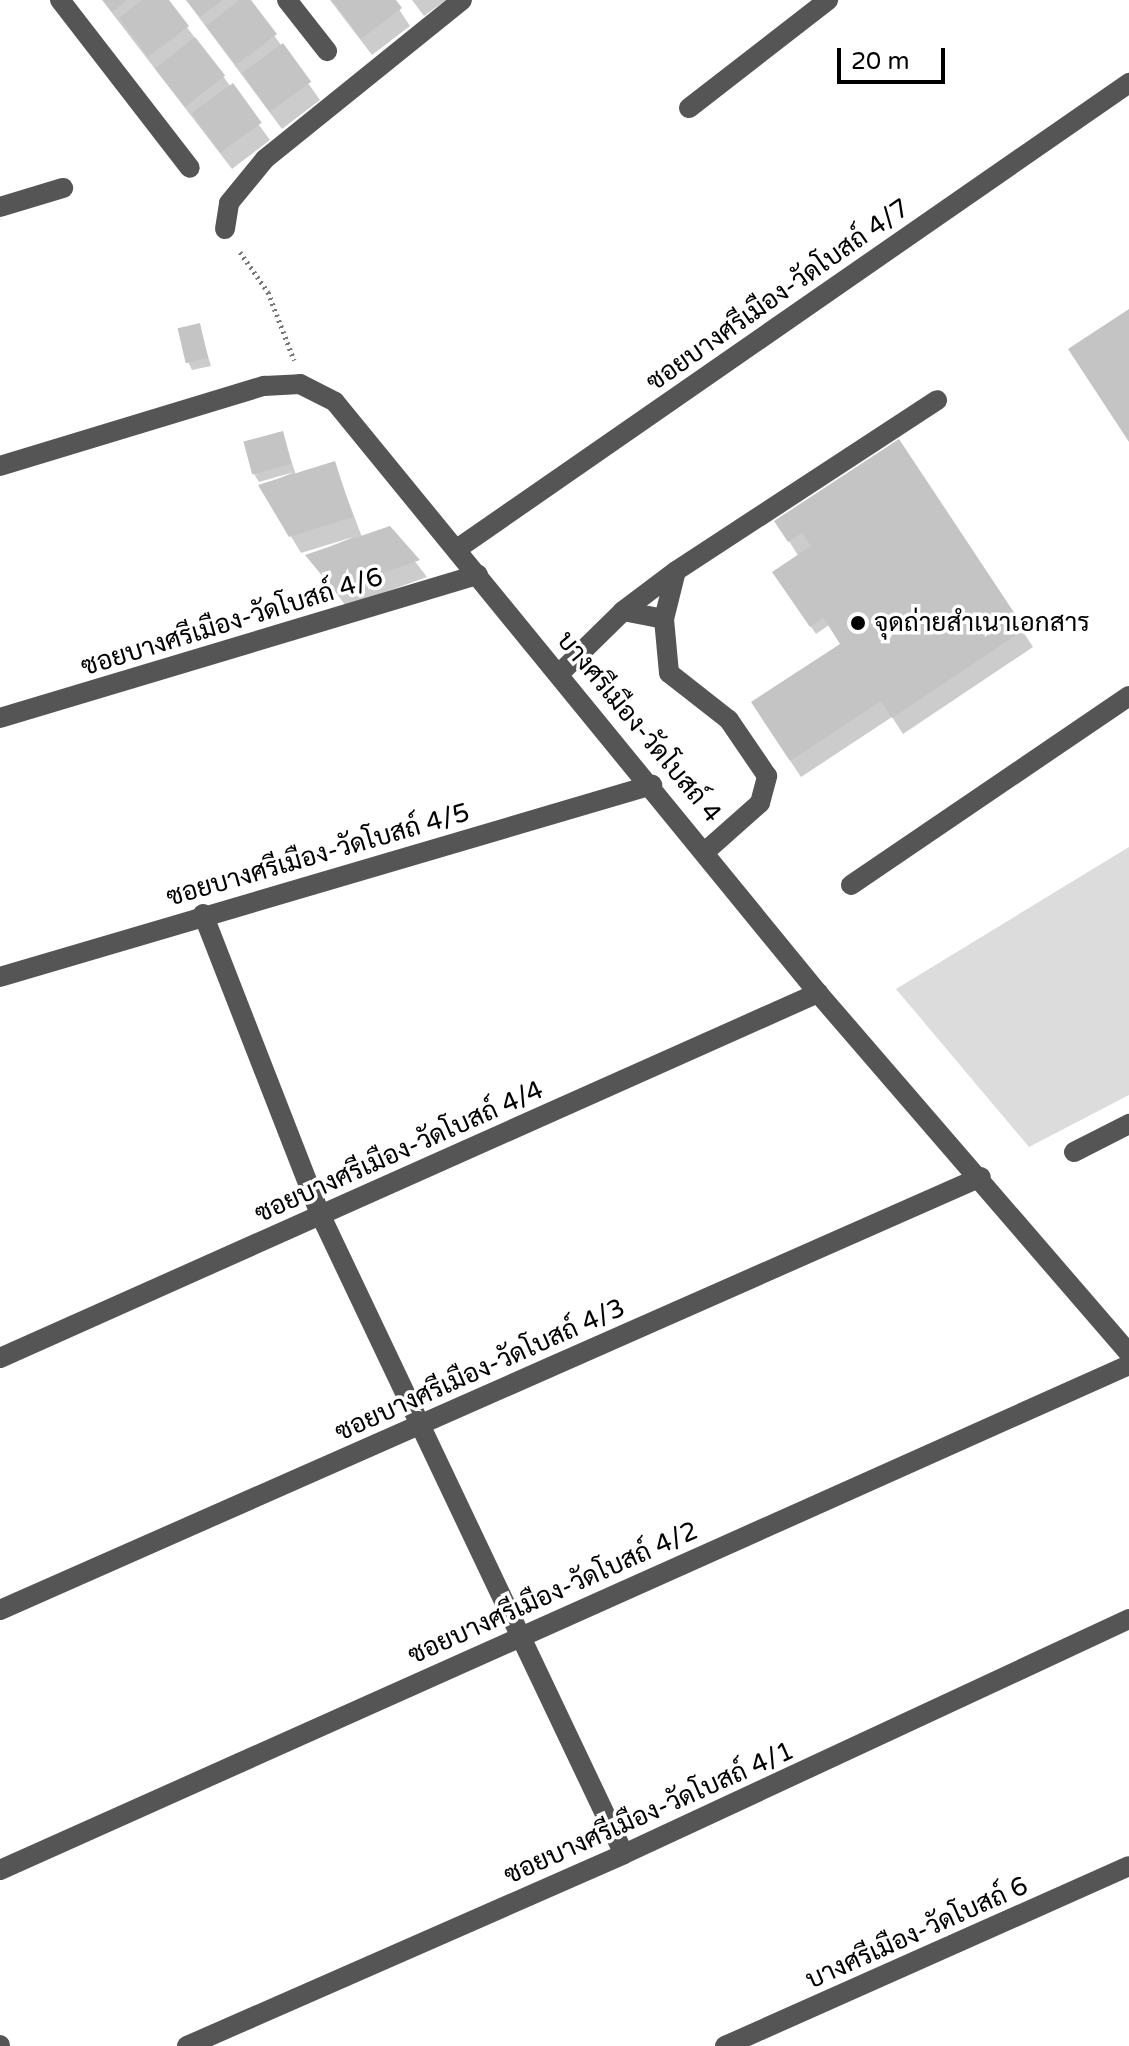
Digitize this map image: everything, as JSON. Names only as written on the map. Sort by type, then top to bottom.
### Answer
[{"type":"street","points":[[60,0],[190,168]]},
{"type":"street","points":[[287,0],[327,51]]},
{"type":"street","points":[[225,229],[229,203],[265,159],[462,0]]},
{"type":"street","points":[[689,108],[828,0]]},
{"type":"street","name":"ซอยบางศรีเมือง-วัดโบสถ์ 4/7","points":[[457,549],[1129,83]]},
{"type":"street","points":[[0,207],[63,188]]},
{"type":"street","points":[[0,466],[264,386],[300,384]]},
{"type":"street","name":"บางศรีเมือง-วัดโบสถ์ 4","points":[[300,384],[335,402],[707,850],[818,993],[981,1177],[1129,1353]]},
{"type":"street","points":[[560,673],[623,611],[676,571],[937,400]]},
{"type":"street","points":[[676,571],[664,619],[669,673],[729,720],[767,776],[760,803],[707,850]]},
{"type":"street","name":"ซอยบางศรีเมือง-วัดโบสถ์ 4/6","points":[[0,718],[478,575]]},
{"type":"street","points":[[623,611],[664,619]]},
{"type":"street","points":[[851,885],[1129,696]]},
{"type":"street","name":"ซอยบางศรีเมือง-วัดโบสถ์ 4/5","points":[[0,977],[203,914],[652,785]]},
{"type":"street","points":[[203,914],[321,1216],[624,1854]]},
{"type":"street","name":"ซอยบางศรีเมือง-วัดโบสถ์ 4/4","points":[[0,1358],[818,993]]},
{"type":"street","points":[[1074,1152],[1129,1124]]},
{"type":"street","name":"ซอยบางศรีเมือง-วัดโบสถ์ 4/3","points":[[0,1610],[981,1177]]},
{"type":"street","name":"ซอยบางศรีเมือง-วัดโบสถ์ 4/2","points":[[0,1870],[1129,1365]]},
{"type":"street","name":"ซอยบางศรีเมือง-วัดโบสถ์ 4/1","points":[[187,2046],[624,1854],[1129,1619]]},
{"type":"street","name":"บางศรีเมือง-วัดโบสถ์ 6","points":[[725,2046],[1129,1866]]},
{"type":"path","points":[[225,229],[289,336],[300,384]]},
{"type":"shaded area","points":[[1129,847],[1129,1095],[1029,1147],[896,989]]},
{"type":"building","points":[[103,0],[128,0],[112,12]]},
{"type":"building","points":[[142,0],[169,0],[189,26],[148,57],[119,18]]},
{"type":"building","points":[[186,0],[223,0],[200,17]]},
{"type":"building","points":[[240,0],[251,0],[277,34],[236,65],[206,26]]},
{"type":"building","points":[[332,0],[396,0],[402,8],[361,39]]},
{"type":"building","points":[[195,37],[225,76],[185,107],[155,68]]},
{"type":"building","points":[[283,43],[311,82],[270,112],[242,73]]},
{"type":"building","points":[[233,83],[262,123],[221,153],[192,113]]},
{"type":"building","points":[[1129,309],[1129,442],[1068,349]]},
{"type":"building","points":[[200,323],[208,358],[186,363],[178,328]]},
{"type":"building","points":[[283,431],[292,464],[252,474],[243,442]]},
{"type":"building","points":[[899,439],[1025,629],[892,718],[881,701],[790,761],[751,702],[840,644],[823,617],[810,627],[772,572],[811,546],[802,533],[788,542],[774,521]]},
{"type":"building","points":[[335,461],[353,517],[289,537],[258,485]]},
{"type":"building","points":[[390,526],[420,560],[334,590],[305,555]]},
{"type":"place","name":"จุดถ่ายสำเนาเอกสาร","points":[[858,623]]}]
